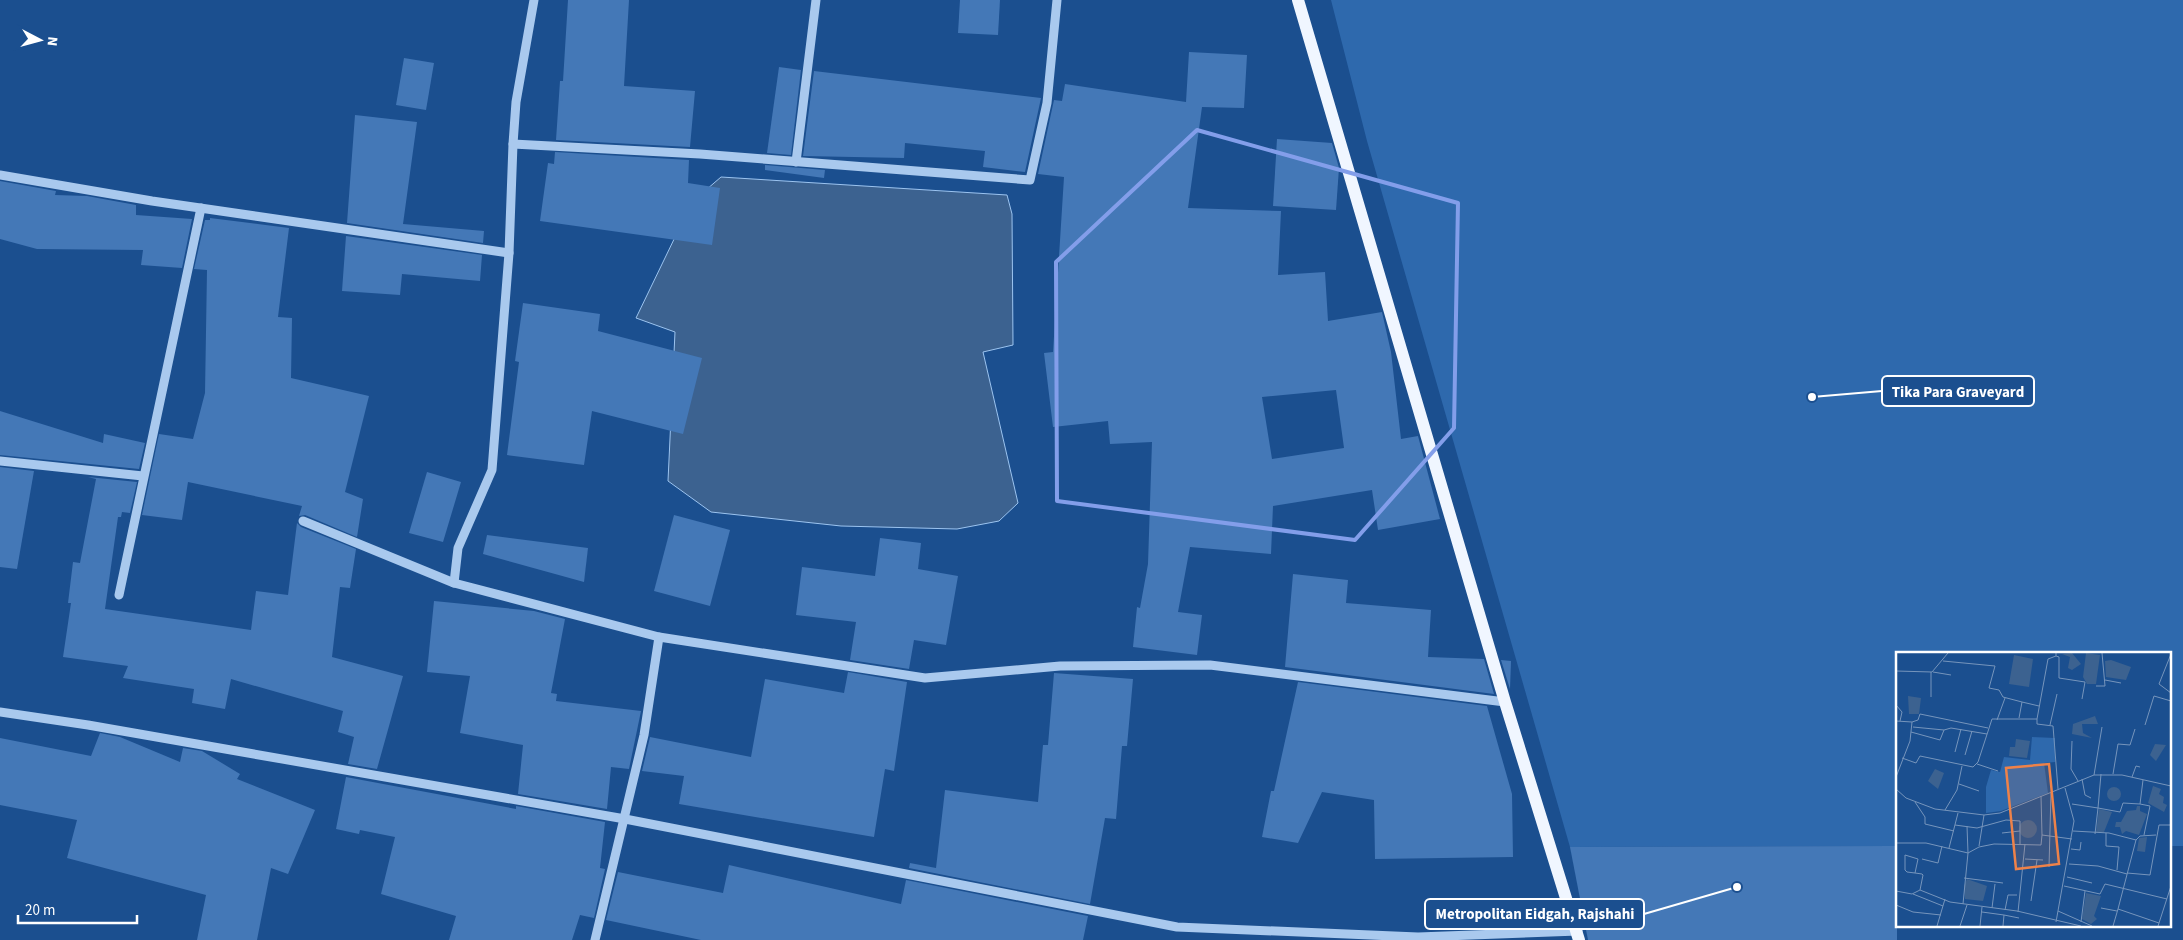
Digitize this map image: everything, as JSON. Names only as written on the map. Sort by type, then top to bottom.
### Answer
[{"type":"main road","points":[[1298,0],[1505,702],[1579,936]]},
{"type":"street","points":[[454,583],[458,548],[492,470],[509,254],[516,102],[534,0]]},
{"type":"street","points":[[796,162],[816,0]]},
{"type":"street","points":[[513,144],[796,162],[1030,180],[1047,103],[1057,0]]},
{"type":"street","points":[[0,175],[200,208],[509,254]]},
{"type":"street","points":[[119,595],[200,208]]},
{"type":"street","points":[[0,462],[143,476]]},
{"type":"street","points":[[303,522],[454,583],[658,636],[925,678],[1060,666],[1210,665],[1505,702]]},
{"type":"street","points":[[594,940],[625,819],[644,734],[658,636]]},
{"type":"street","points":[[0,712],[98,727],[625,819],[1178,927],[1418,937],[1579,936]]},
{"type":"highlighted area","points":[[1197,130],[1458,203],[1454,428],[1355,540],[1057,501],[1056,262]]},
{"type":"shaded area","points":[[1331,0],[2183,0],[2183,846],[2170,846],[2170,652],[1896,652],[1896,846],[1570,847],[1367,141]]},
{"type":"shaded area","points":[[721,177],[1007,195],[1012,214],[1013,345],[983,352],[1018,503],[999,521],[957,529],[841,526],[711,512],[668,481],[675,332],[636,318],[692,202]]},
{"type":"building","points":[[568,0],[629,0],[624,86],[695,91],[690,147],[556,140],[560,81],[563,81]]},
{"type":"building","points":[[960,0],[1000,0],[998,35],[958,33]]},
{"type":"building","points":[[1189,52],[1247,55],[1244,108],[1202,107],[1188,208],[1281,211],[1278,275],[1325,272],[1328,321],[1382,312],[1391,352],[1401,439],[1418,436],[1440,519],[1378,530],[1372,490],[1273,506],[1271,554],[1190,547],[1178,612],[1202,615],[1197,655],[1133,647],[1137,607],[1140,608],[1148,564],[1152,442],[1110,444],[1108,421],[1053,427],[1044,353],[1053,352],[1064,177],[1038,174],[1054,100],[1062,101],[1065,84],[1186,102]],"holes":[[[1336,390],[1344,448],[1272,459],[1262,397]]]},
{"type":"building","points":[[404,58],[434,63],[426,110],[396,105]]},
{"type":"building","points":[[779,67],[801,70],[791,155],[767,153]]},
{"type":"building","points":[[814,71],[1041,98],[1025,172],[983,167],[985,151],[905,143],[904,158],[803,156]]},
{"type":"building","points":[[355,115],[417,122],[403,224],[484,231],[483,243],[347,223]]},
{"type":"building","points":[[1277,139],[1332,143],[1339,168],[1336,210],[1273,206]]},
{"type":"building","points":[[555,152],[689,160],[688,183],[720,188],[712,245],[540,221],[548,163],[554,164]]},
{"type":"building","points":[[765,165],[825,170],[824,178],[765,170]]},
{"type":"building","points":[[0,181],[56,191],[55,195],[87,196],[136,205],[136,215],[192,219],[182,268],[141,265],[143,250],[37,249],[0,239]]},
{"type":"building","points":[[210,218],[289,228],[278,317],[292,318],[291,378],[369,396],[345,492],[363,499],[357,537],[305,515],[299,516],[302,506],[188,482],[182,520],[142,515],[159,434],[193,439],[205,393],[207,270],[194,269],[205,220],[210,220]]},
{"type":"building","points":[[346,236],[482,255],[480,281],[402,274],[400,295],[342,291]]},
{"type":"building","points":[[523,303],[600,314],[598,331],[702,358],[683,434],[592,411],[584,465],[507,455],[519,362],[515,361]]},
{"type":"building","points":[[0,411],[103,443],[104,434],[145,443],[139,469],[0,455]]},
{"type":"building","points":[[0,467],[34,471],[17,569],[0,567]]},
{"type":"building","points":[[427,472],[461,482],[443,542],[409,533]]},
{"type":"building","points":[[88,477],[137,482],[130,513],[122,512],[121,517],[118,517],[105,609],[251,630],[256,591],[288,595],[297,523],[301,527],[356,549],[350,588],[340,587],[332,657],[403,676],[377,769],[348,764],[354,737],[338,732],[343,711],[231,679],[225,709],[192,703],[194,689],[123,678],[128,666],[63,657],[71,603],[68,603],[73,562],[80,563],[96,479]]},
{"type":"building","points":[[674,515],[730,530],[710,606],[654,591]]},
{"type":"building","points":[[487,535],[588,548],[584,582],[483,554]]},
{"type":"building","points":[[880,538],[921,543],[918,569],[958,576],[946,645],[914,640],[909,669],[850,660],[856,622],[796,615],[802,567],[875,576]]},
{"type":"building","points":[[1293,574],[1348,580],[1346,603],[1431,610],[1428,657],[1484,659],[1494,694],[1285,667]]},
{"type":"building","points":[[434,601],[534,611],[565,619],[551,693],[557,694],[556,701],[641,711],[629,769],[611,767],[607,809],[518,794],[523,745],[460,733],[470,676],[427,672]]},
{"type":"building","points":[[1501,660],[1511,661],[1510,689]]},
{"type":"building","points":[[848,672],[907,682],[894,771],[885,769],[874,837],[679,804],[684,776],[642,771],[650,737],[751,757],[765,679],[844,693]]},
{"type":"building","points":[[1054,673],[1133,679],[1127,746],[1122,746],[1116,819],[1105,818],[1090,904],[909,868],[910,863],[936,868],[945,790],[1038,802],[1043,745],[1048,745]]},
{"type":"building","points":[[1298,682],[1487,706],[1512,794],[1513,857],[1375,859],[1374,800],[1322,792],[1298,843],[1262,837],[1271,791],[1274,791]]},
{"type":"building","points":[[100,733],[120,737],[180,762],[183,748],[202,751],[240,774],[237,779],[315,810],[288,874],[271,868],[257,940],[197,940],[206,895],[67,858],[77,820],[0,805],[0,738],[91,756]]},
{"type":"building","points":[[346,777],[516,809],[516,806],[605,822],[600,868],[605,869],[594,918],[580,915],[572,940],[449,940],[456,916],[381,894],[395,837],[360,830],[359,834],[336,829]]},
{"type":"building","points":[[1896,846],[1897,940],[1588,940],[1570,847]]},
{"type":"building","points":[[729,865],[901,904],[906,880],[1088,916],[1083,940],[701,940],[606,920],[618,872],[723,893]]},
{"type":"place","name":"Tika Para Graveyard","points":[[1812,397]]},
{"type":"place","name":"Metropolitan Eidgah, Rajshahi","points":[[1737,887]]}]
